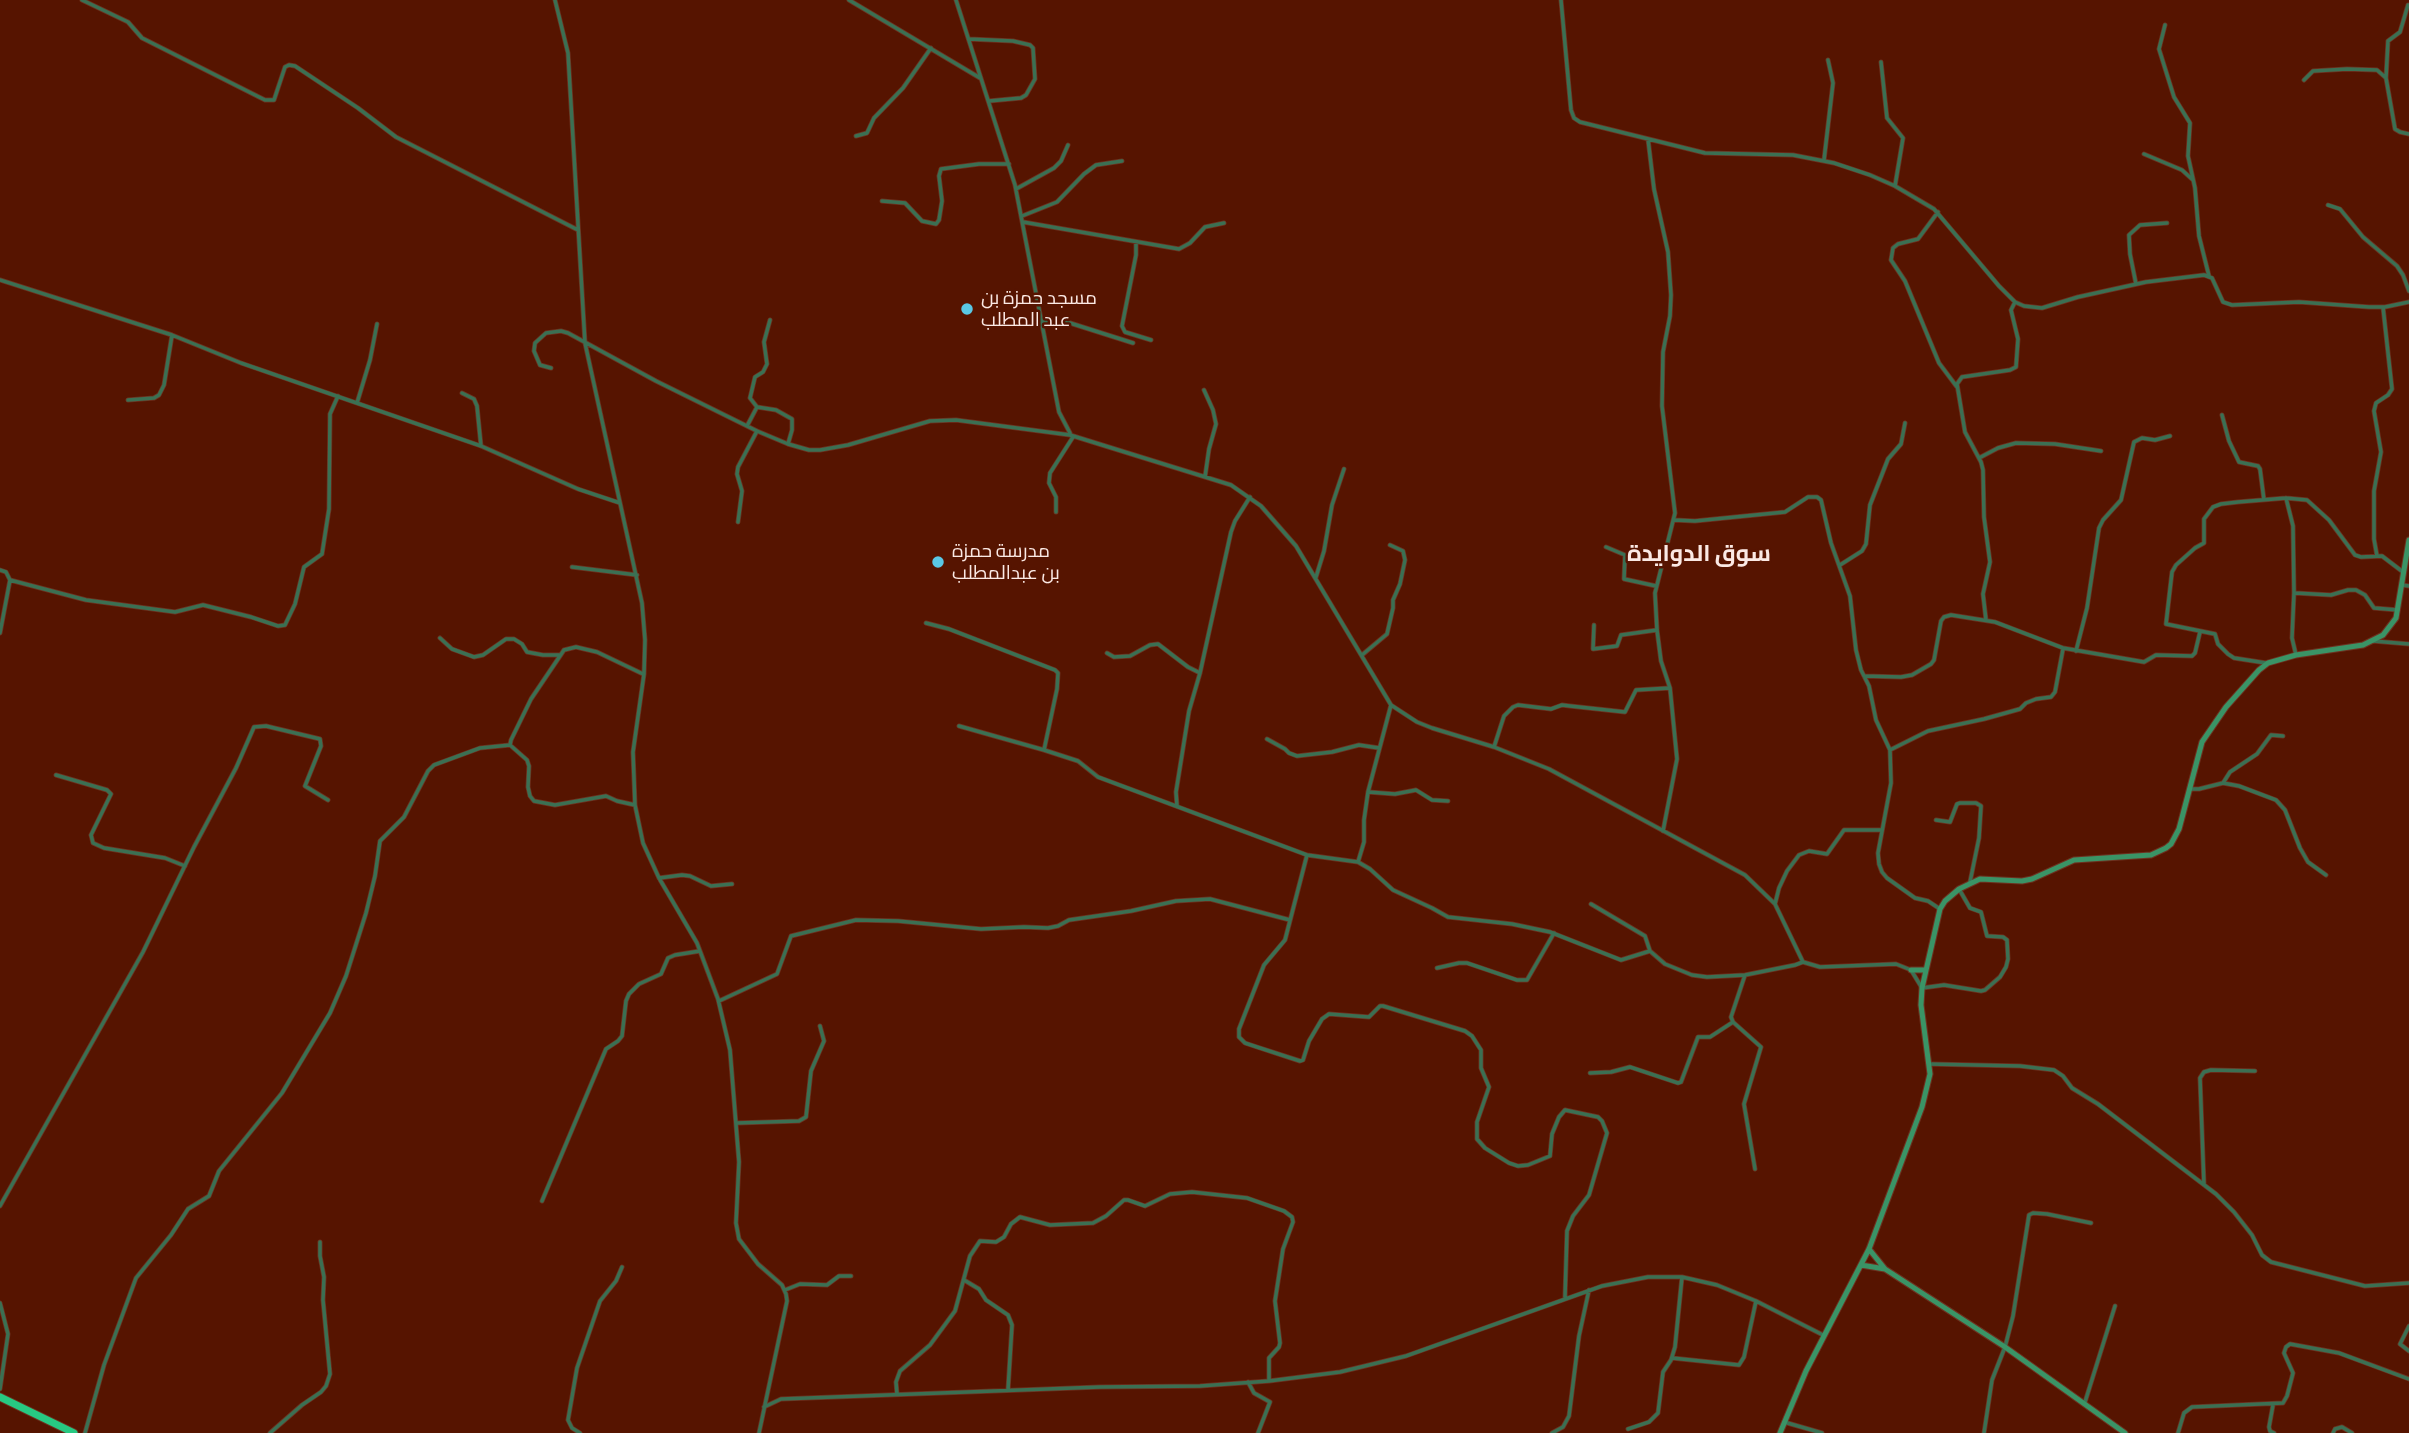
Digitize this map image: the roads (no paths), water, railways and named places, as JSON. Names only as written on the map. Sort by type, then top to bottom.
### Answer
[{"type":"highway","points":[[0,1398],[70,1432]]},
{"type":"street","points":[[82,0],[128,22],[142,38],[265,100],[274,100],[285,67],[292,65],[358,108],[396,138],[578,230]]},
{"type":"street","points":[[555,0],[568,53],[585,343],[642,603],[644,674],[633,752],[635,805],[643,843],[659,878],[700,951],[719,1002],[730,1050],[739,1162],[736,1223],[740,1238],[758,1264],[785,1290],[787,1301],[759,1433]]},
{"type":"street","points":[[849,0],[982,79]]},
{"type":"street","points":[[956,0],[1016,190],[1059,412],[1072,436]]},
{"type":"street","points":[[1562,0],[1571,110],[1574,118],[1580,122],[1714,155],[1793,155],[1824,160],[1870,175],[1895,186],[1938,212],[2015,302],[2034,308],[2163,279],[2209,276]]},
{"type":"street","points":[[2407,5],[2400,32],[2389,39],[2387,44],[2386,78],[2395,129],[2409,134]]},
{"type":"street","points":[[2165,25],[2159,49],[2174,97],[2190,123],[2188,156],[2194,182],[2199,236],[2209,276],[2220,299],[2232,305],[2299,302],[2383,307],[2409,302]]},
{"type":"street","points":[[969,39],[1013,41],[1030,45],[1032,48],[1035,79],[1027,95],[1021,99],[989,101]]},
{"type":"street","points":[[856,136],[867,133],[874,118],[903,88],[931,48]]},
{"type":"street","points":[[1824,160],[1833,83],[1828,60]]},
{"type":"street","points":[[1881,62],[1887,118],[1903,138],[1895,186]]},
{"type":"street","points":[[2304,80],[2315,70],[2347,69],[2377,70],[2386,78]]},
{"type":"street","points":[[1648,138],[1654,189],[1668,252],[1671,295],[1663,352],[1662,384],[1674,520],[1656,586],[1657,630],[1661,661],[1670,688],[1677,759],[1663,831]]},
{"type":"street","points":[[1016,190],[1054,168],[1061,162],[1069,145]]},
{"type":"street","points":[[2144,154],[2182,170],[2194,182]]},
{"type":"street","points":[[1023,219],[1057,202],[1096,165],[1122,161]]},
{"type":"street","points":[[882,201],[908,205],[922,221],[936,224],[943,196],[939,176],[941,169],[1009,164]]},
{"type":"street","points":[[2328,205],[2340,209],[2364,237],[2400,270],[2409,291]]},
{"type":"street","points":[[1938,212],[1922,236],[1893,248],[1891,260],[1905,281],[1939,363],[1957,387],[1962,425],[1983,470],[1984,517],[1990,562],[1983,594],[1986,620]]},
{"type":"street","points":[[1023,219],[1179,249],[1190,243],[1205,227],[1224,223]]},
{"type":"street","points":[[2136,284],[2129,235],[2140,225],[2167,223]]},
{"type":"street","points":[[1136,242],[1122,326],[1125,332],[1152,340]]},
{"type":"street","points":[[0,280],[172,335],[241,363],[481,446],[578,489],[621,504]]},
{"type":"street","points":[[1957,387],[1962,377],[2016,367],[2018,339],[2011,310],[2015,302]]},
{"type":"street","points":[[2377,556],[2374,539],[2374,491],[2381,452],[2374,411],[2376,403],[2392,389],[2383,307]]},
{"type":"street","points":[[770,320],[764,342],[767,364],[763,372],[755,377],[750,398],[757,407],[776,410],[792,419],[788,444]]},
{"type":"street","points":[[1041,321],[1070,323],[1133,343]]},
{"type":"street","points":[[357,403],[377,324]]},
{"type":"street","points":[[551,368],[540,365],[534,351],[535,343],[546,333],[568,332],[656,381],[757,431],[809,450],[831,449],[944,419],[1009,425],[1072,436],[1231,485],[1250,497],[1278,524],[1316,577],[1391,705],[1432,728],[1494,747],[1549,769],[1745,875],[1775,904],[1802,962]]},
{"type":"street","points":[[128,400],[154,398],[159,395],[164,386],[172,335]]},
{"type":"street","points":[[1204,390],[1216,424],[1205,477]]},
{"type":"street","points":[[462,393],[474,399],[477,406],[481,446]]},
{"type":"street","points":[[10,580],[86,600],[175,612],[206,606],[278,626],[285,625],[295,604],[304,567],[322,554],[328,509],[330,414],[338,396]]},
{"type":"street","points":[[747,426],[757,407]]},
{"type":"street","points":[[2222,415],[2229,441],[2239,462],[2260,468],[2264,500]]},
{"type":"street","points":[[1840,565],[1863,551],[1870,505],[1888,458],[1900,444],[1905,423]]},
{"type":"street","points":[[738,522],[742,491],[737,474],[738,467],[757,431]]},
{"type":"street","points":[[1056,512],[1056,497],[1049,483],[1050,473],[1072,436]]},
{"type":"street","points":[[2076,651],[2087,608],[2099,527],[2121,500],[2134,442],[2139,439],[2155,440],[2169,436]]},
{"type":"street","points":[[1979,458],[1998,448],[2016,443],[2055,444],[2101,451]]},
{"type":"street","points":[[1316,577],[1324,551],[1332,505],[1344,470]]},
{"type":"street","points":[[1177,806],[1176,792],[1189,711],[1231,532],[1250,497]]},
{"type":"street","points":[[1674,520],[1695,521],[1784,512],[1793,509],[1799,501],[1808,497],[1817,497],[1822,503],[1831,543],[1850,596],[1856,650],[1869,686],[1876,720],[1890,750],[1891,783],[1878,853],[1882,872],[1915,898],[1928,901],[1940,909]]},
{"type":"street","points":[[2286,498],[2293,526],[2292,638],[2296,655]]},
{"type":"street","points":[[2403,572],[2382,556],[2355,555],[2319,509],[2312,507],[2310,502],[2303,498],[2221,504],[2213,508],[2204,519],[2204,543],[2173,568],[2166,624],[2215,635],[2222,648],[2234,658],[2269,663],[2296,655],[2373,641],[2409,644]]},
{"type":"street","points":[[2373,641],[2390,626],[2398,610],[2405,585],[2403,572],[2409,540]]},
{"type":"street","points":[[1362,655],[1387,634],[1393,600],[1400,584],[1405,560],[1403,551],[1390,545]]},
{"type":"street","points":[[1605,547],[1625,555],[1624,579],[1656,586]]},
{"type":"street","points":[[572,567],[637,575]]},
{"type":"street","points":[[0,570],[6,572],[10,580],[0,632]]},
{"type":"street","points":[[2294,593],[2331,596],[2356,590],[2365,595],[2374,608],[2398,610]]},
{"type":"street","points":[[1864,676],[1905,677],[1931,664],[1944,617],[1951,615],[1986,620],[2063,648],[2144,662],[2160,654],[2190,657],[2195,653],[2200,632]]},
{"type":"street","points":[[926,623],[1022,656],[1058,673],[1058,689],[1044,750]]},
{"type":"street","points":[[1594,625],[1593,649],[1616,646],[1621,635],[1657,630]]},
{"type":"street","points":[[440,638],[452,649],[474,657],[483,655],[506,639],[519,640],[525,650],[532,654],[559,655]]},
{"type":"street","points":[[1107,653],[1114,657],[1130,656],[1150,645],[1158,644],[1200,673]]},
{"type":"street","points":[[510,745],[531,699],[564,650],[576,647],[597,652],[644,674]]},
{"type":"street","points":[[1890,750],[1928,731],[2020,709],[2036,699],[2050,697],[2057,685],[2063,648]]},
{"type":"street","points":[[1780,1433],[1802,1378],[1869,1249],[1922,1107],[1929,1083],[1929,1064],[1921,1006],[1922,988],[1940,909],[1945,901],[1959,889],[1986,878],[2013,882],[2032,879],[2074,860],[2159,853],[2171,844],[2179,829],[2199,751],[2206,735],[2250,680],[2269,663]]},
{"type":"street","points":[[1494,747],[1504,716],[1513,706],[1550,709],[1562,705],[1625,712],[1636,690],[1670,688]]},
{"type":"street","points":[[1358,862],[1364,842],[1368,792],[1391,705]]},
{"type":"street","points":[[0,1206],[144,952],[254,727],[266,726],[320,740],[321,746],[305,786],[328,800]]},
{"type":"street","points":[[959,726],[1078,761],[1098,777],[1307,855],[1358,862],[1393,890],[1448,917],[1512,924],[1554,933],[1620,960],[1650,951]]},
{"type":"street","points":[[2223,783],[2230,772],[2257,754],[2271,735],[2283,736]]},
{"type":"street","points":[[1267,739],[1297,756],[1332,752],[1359,745],[1379,748]]},
{"type":"street","points":[[85,1433],[104,1365],[136,1278],[171,1236],[188,1209],[209,1196],[219,1171],[282,1093],[330,1013],[339,996],[366,914],[380,841],[404,817],[424,777],[434,765],[480,748],[510,745],[527,760],[530,796],[538,803],[555,805],[606,796],[617,802],[635,805]]},
{"type":"street","points":[[56,775],[107,790],[111,794],[91,835],[93,843],[104,848],[165,858],[185,866]]},
{"type":"street","points":[[2189,789],[2223,783],[2276,800],[2285,810],[2308,862],[2326,876]]},
{"type":"street","points":[[1368,792],[1395,794],[1416,790],[1432,800],[1448,801]]},
{"type":"street","points":[[1936,820],[1950,822],[1957,804],[1960,803],[1981,806],[1979,838],[1969,884]]},
{"type":"street","points":[[1775,904],[1787,871],[1799,855],[1809,851],[1827,854],[1844,830],[1882,830]]},
{"type":"street","points":[[1307,855],[1285,940],[1264,965],[1239,1029],[1239,1037],[1245,1043],[1300,1061],[1303,1060],[1319,1023],[1329,1014],[1368,1017],[1380,1006],[1388,1006],[1465,1031],[1482,1050],[1481,1068],[1489,1087],[1477,1122],[1477,1139],[1480,1144],[1518,1166],[1548,1159],[1552,1133],[1565,1110],[1596,1116],[1602,1121],[1607,1133],[1589,1195],[1573,1216],[1567,1231],[1566,1298]]},
{"type":"street","points":[[659,878],[682,875],[710,886],[732,884]]},
{"type":"street","points":[[1922,988],[1944,985],[1981,991],[2000,977],[2006,967],[2007,940],[2003,937],[1987,936],[1981,912],[1970,908],[1959,889]]},
{"type":"street","points":[[719,1002],[777,974],[791,936],[856,920],[981,929],[1048,928],[1069,920],[1131,912],[1176,901],[1210,899],[1290,920]]},
{"type":"street","points":[[1591,904],[1645,936],[1650,951],[1665,964],[1692,975],[1745,975],[1802,962],[1820,967],[1896,964],[1911,970],[1926,970]]},
{"type":"street","points":[[1437,968],[1467,963],[1527,981],[1554,933]]},
{"type":"street","points":[[542,1202],[606,1049],[622,1036],[629,994],[639,984],[661,974],[668,958],[700,951]]},
{"type":"street","points":[[1911,970],[1922,988]]},
{"type":"street","points":[[1745,975],[1731,1017],[1761,1046],[1744,1104],[1755,1169]]},
{"type":"street","points":[[1590,1073],[1611,1072],[1630,1067],[1681,1082],[1698,1037],[1710,1037],[1733,1021]]},
{"type":"street","points":[[736,1123],[799,1121],[806,1117],[811,1071],[824,1041],[820,1026]]},
{"type":"street","points":[[1929,1064],[2054,1070],[2063,1076],[2072,1088],[2098,1104],[2204,1185],[2234,1212],[2252,1235],[2262,1255],[2271,1262],[2365,1286],[2409,1283]]},
{"type":"street","points":[[2204,1185],[2200,1078],[2204,1072],[2211,1070],[2255,1071]]},
{"type":"street","points":[[897,1394],[896,1382],[901,1371],[939,1335],[954,1311],[970,1256],[980,1241],[996,1242],[1004,1237],[1011,1224],[1020,1217],[1050,1225],[1093,1223],[1106,1216],[1124,1200],[1145,1206],[1170,1194],[1192,1192],[1247,1198],[1284,1211],[1292,1217],[1293,1222],[1283,1249],[1275,1301],[1280,1343],[1269,1358],[1269,1381]]},
{"type":"street","points":[[1984,1433],[1992,1380],[2013,1316],[2029,1215],[2047,1214],[2091,1223]]},
{"type":"street","points":[[270,1433],[321,1392],[330,1374],[320,1242]]},
{"type":"street","points":[[1869,1249],[1885,1269],[2005,1347],[2125,1433]]},
{"type":"street","points":[[1861,1265],[1885,1269]]},
{"type":"street","points":[[580,1433],[572,1429],[568,1420],[577,1368],[600,1301],[616,1281],[622,1266]]},
{"type":"street","points":[[785,1290],[800,1284],[827,1285],[839,1276],[851,1276]]},
{"type":"street","points":[[764,1407],[781,1399],[1269,1381],[1339,1372],[1406,1356],[1589,1290],[1636,1278],[1682,1277],[1717,1285],[1824,1335]]},
{"type":"street","points":[[1628,1429],[1649,1422],[1658,1415],[1662,1372],[1672,1358],[1677,1332],[1682,1277]]},
{"type":"street","points":[[964,1280],[979,1289],[986,1300],[1008,1315],[1012,1325],[1008,1390]]},
{"type":"street","points":[[1552,1433],[1563,1427],[1569,1416],[1579,1336],[1589,1290]]},
{"type":"street","points":[[1672,1358],[1739,1366],[1744,1357],[1756,1301]]},
{"type":"street","points":[[0,1303],[8,1334],[0,1389]]},
{"type":"street","points":[[2085,1402],[2115,1306]]},
{"type":"street","points":[[2409,1326],[2400,1342],[2409,1351]]},
{"type":"street","points":[[2178,1433],[2185,1413],[2192,1407],[2283,1403],[2292,1369],[2284,1353],[2290,1344],[2339,1353],[2409,1379]]},
{"type":"street","points":[[1248,1382],[1254,1393],[1270,1402],[1258,1433]]},
{"type":"street","points":[[768,1389],[781,1399]]},
{"type":"street","points":[[2273,1405],[2269,1427],[2274,1433]]},
{"type":"street","points":[[1784,1422],[1822,1433]]},
{"type":"street","points":[[2333,1433],[2335,1429],[2342,1427],[2352,1433]]},
{"type":"place","name":"مسجد حمزة بن عبد المطلب","points":[[967,309]]},
{"type":"place","name":"مدرسة حمزة بن عبدالمطلب","points":[[938,562]]},
{"type":"district","name":"سوق الدوايدة","points":[[1699,553]]}]
